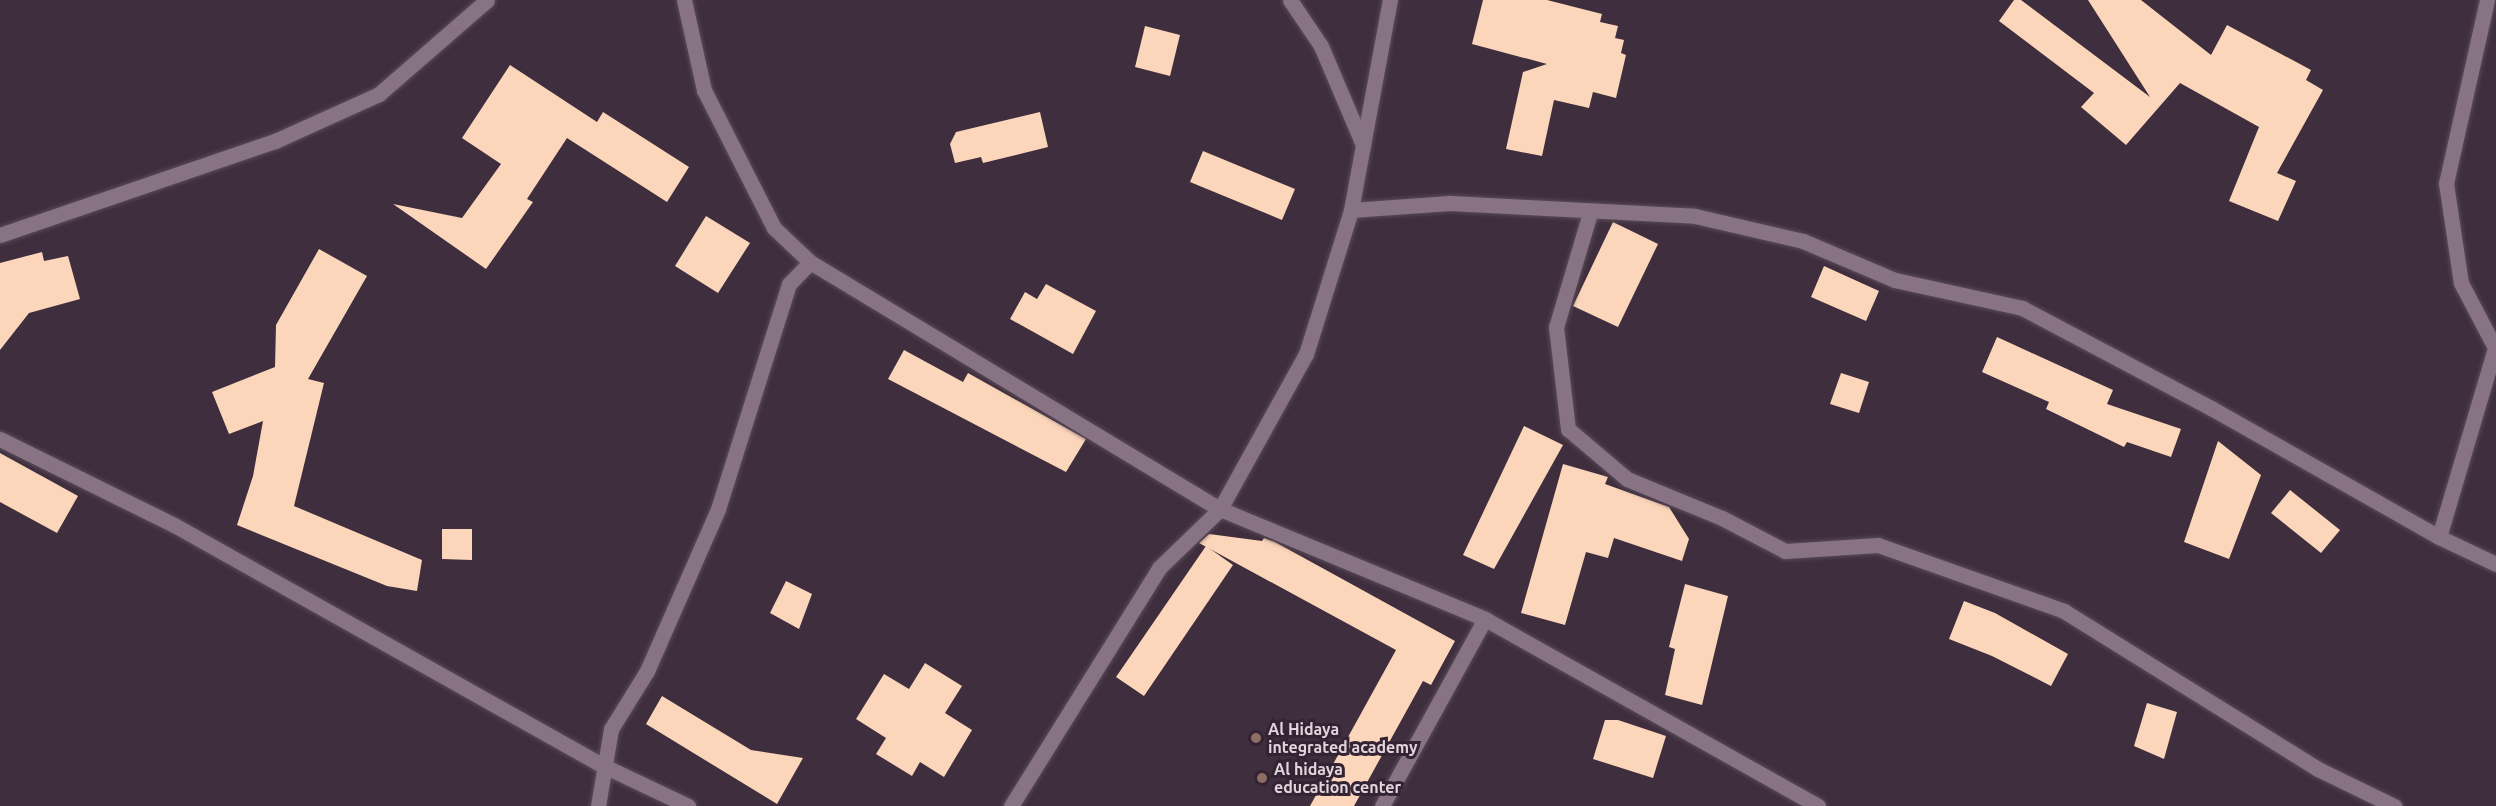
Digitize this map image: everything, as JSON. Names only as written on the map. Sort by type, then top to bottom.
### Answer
[{"type":"street","points":[[0,235],[275,141],[379,94],[487,0]]},
{"type":"street","points":[[684,0],[704,90],[774,228],[810,262],[1220,509],[1485,619],[1818,806]]},
{"type":"street","points":[[1290,0],[1321,46],[1363,145]]},
{"type":"street","points":[[1011,806],[1159,568],[1220,509],[1306,354],[1351,210],[1390,0]]},
{"type":"street","points":[[2439,537],[2495,344],[2461,283],[2446,183],[2487,0]]},
{"type":"street","points":[[1351,210],[1450,204],[1590,213],[1695,216],[1803,241],[1895,280],[2022,308],[2211,408],[2439,537],[2496,564]]},
{"type":"street","points":[[1590,213],[1556,327],[1568,429],[1627,479],[1722,518],[1785,551],[1878,545],[2064,611],[2318,769],[2394,806]]},
{"type":"street","points":[[598,806],[611,729],[647,671],[718,509],[789,284],[810,262]]},
{"type":"street","points":[[0,440],[174,525],[606,766],[688,806]]},
{"type":"street","points":[[1382,806],[1485,619]]},
{"type":"building","points":[[1483,0],[1547,0],[1602,14],[1600,22],[1618,26],[1615,38],[1624,40],[1621,53],[1626,55],[1616,98],[1593,92],[1589,108],[1554,100],[1542,156],[1506,149],[1523,72],[1547,64],[1472,44]]},
{"type":"building","points":[[2014,0],[2021,0],[2150,97],[2088,0],[2141,0],[2211,55],[2227,25],[2311,70],[2306,80],[2323,90],[2277,173],[2296,181],[2278,221],[2229,201],[2259,127],[2180,83],[2126,145],[2081,107],[2094,93],[1999,21]]},
{"type":"building","points":[[1145,26],[1180,35],[1170,76],[1135,67]]},
{"type":"building","points":[[510,65],[597,122],[603,112],[689,167],[667,202],[567,138],[527,199],[533,202],[486,269],[393,204],[462,218],[501,164],[462,138]]},
{"type":"building","points":[[1040,112],[1048,147],[983,163],[981,157],[955,163],[950,144],[956,132]]},
{"type":"building","points":[[1203,151],[1295,189],[1282,220],[1190,182]]},
{"type":"building","points":[[706,216],[750,243],[718,293],[675,266]]},
{"type":"building","points":[[1613,222],[1658,244],[1618,327],[1573,306]]},
{"type":"building","points":[[319,249],[367,276],[308,379],[324,383],[294,506],[422,560],[417,591],[387,586],[237,525],[253,476],[263,421],[229,434],[212,392],[275,367],[276,325]]},
{"type":"building","points":[[42,252],[44,261],[68,256],[80,299],[29,313],[0,350],[0,263]]},
{"type":"building","points":[[1824,266],[1879,291],[1866,321],[1811,297]]},
{"type":"building","points":[[1046,284],[1096,311],[1073,354],[1010,319],[1025,292],[1037,299]]},
{"type":"building","points":[[1997,337],[2113,390],[2107,404],[2181,429],[2171,457],[2127,442],[2124,447],[2046,409],[2049,402],[1982,372]]},
{"type":"building","points":[[904,350],[963,382],[968,373],[1086,439],[1066,472],[888,379]]},
{"type":"building","points":[[1841,373],[1869,382],[1859,413],[1830,404]]},
{"type":"building","points":[[1524,426],[1563,445],[1494,569],[1463,555]]},
{"type":"building","points":[[2218,441],[2261,475],[2229,559],[2184,542]]},
{"type":"building","points":[[0,453],[78,496],[57,533],[0,502]]},
{"type":"building","points":[[1563,464],[1608,477],[1605,484],[1669,507],[1689,539],[1682,561],[1614,538],[1608,558],[1586,552],[1565,625],[1521,613]]},
{"type":"building","points":[[2290,490],[2340,530],[2321,553],[2271,513]]},
{"type":"building","points":[[442,529],[472,529],[472,560],[442,559]]},
{"type":"building","points":[[1209,534],[1262,541],[1264,538],[1275,542],[1455,641],[1431,685],[1423,681],[1354,806],[1310,806],[1396,650],[1199,543]]},
{"type":"building","points":[[1206,546],[1233,565],[1144,696],[1116,677]]},
{"type":"building","points":[[786,581],[812,594],[799,629],[770,613]]},
{"type":"building","points":[[1685,584],[1728,596],[1702,705],[1665,695],[1675,649],[1669,647]]},
{"type":"building","points":[[1964,601],[1995,613],[2068,654],[2051,686],[1992,656],[1949,639]]},
{"type":"building","points":[[925,663],[962,686],[945,713],[972,730],[944,777],[920,762],[912,776],[876,754],[886,738],[856,719],[884,674],[909,689]]},
{"type":"building","points":[[662,696],[751,750],[803,758],[777,804],[646,724]]},
{"type":"building","points":[[2147,703],[2177,712],[2164,759],[2134,746]]},
{"type":"building","points":[[1605,720],[1618,720],[1666,736],[1653,778],[1593,759]]},
{"type":"place","name":"Al Hidaya integrated academy","points":[[1256,738]]},
{"type":"place","name":"Al hidaya education center","points":[[1262,778]]}]
